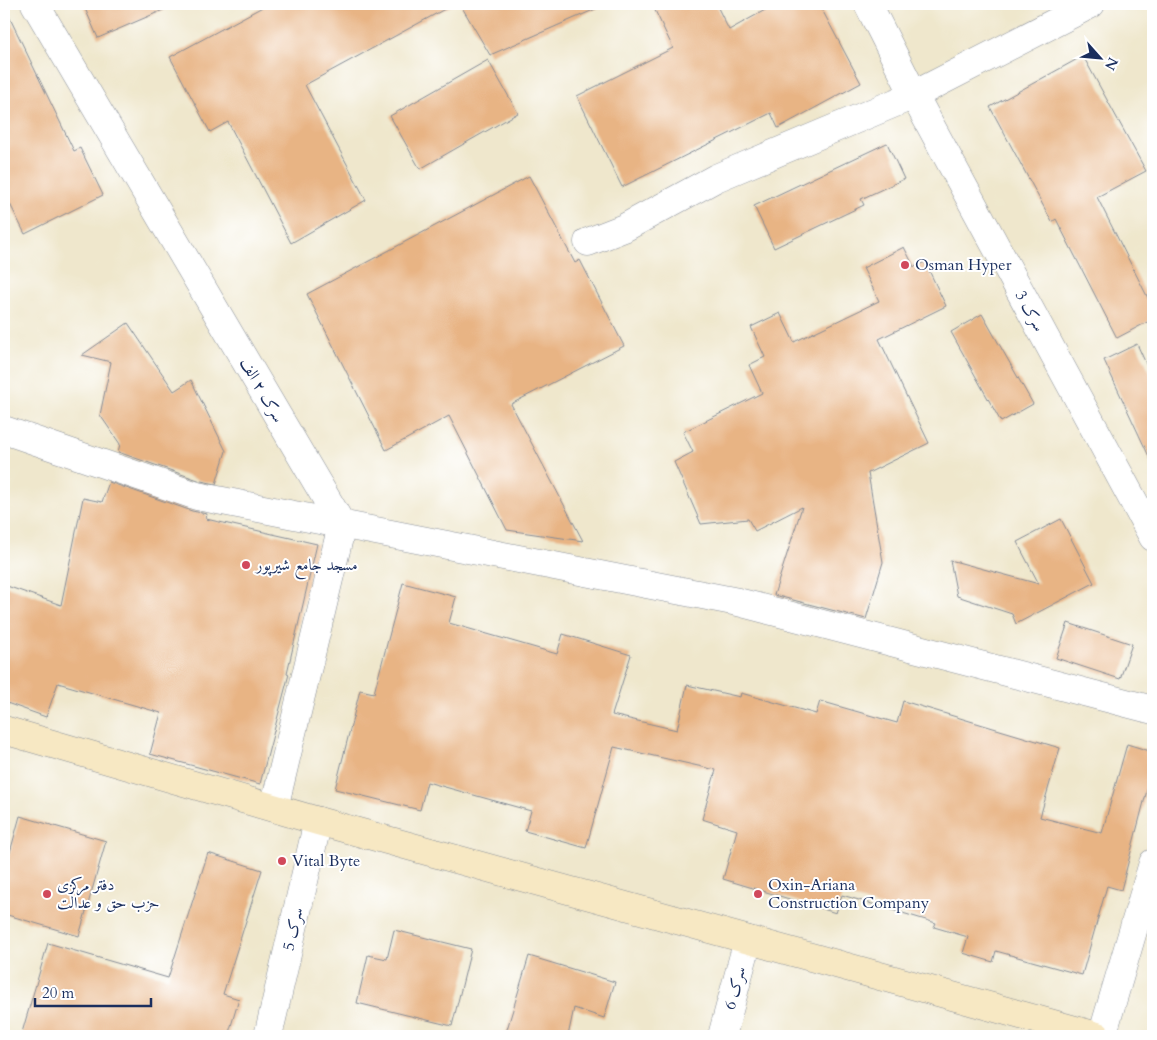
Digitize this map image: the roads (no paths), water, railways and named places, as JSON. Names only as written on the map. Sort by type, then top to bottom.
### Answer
[{"type":"street","name":"سرک ۲ الف","points":[[35,4],[342,525]]},
{"type":"street","name":"سرک 3","points":[[868,4],[914,95],[1153,537]]},
{"type":"street","points":[[588,242],[624,228],[716,178],[914,95],[1091,4]]},
{"type":"street","points":[[4,430],[197,496],[738,602],[1153,710]]},
{"type":"street","points":[[274,808],[342,525]]},
{"type":"street","points":[[4,730],[318,821],[1097,1036]]},
{"type":"street","name":"سرک 5","points":[[268,1036],[318,821]]},
{"type":"street","points":[[1102,1036],[1153,863]]},
{"type":"street","name":"سرک 6","points":[[722,1036],[748,940]]},
{"type":"place","name":"Osman Hyper","points":[[905,265]]},
{"type":"place","name":"مسجد جامع شیرپور","points":[[246,565]]},
{"type":"place","name":"Vital Byte","points":[[282,861]]},
{"type":"place","name":"دفتر مرکزی حزب حق و عدالت","points":[[47,894]]},
{"type":"place","name":"Oxin-Ariana Construction Company","points":[[758,894]]}]
